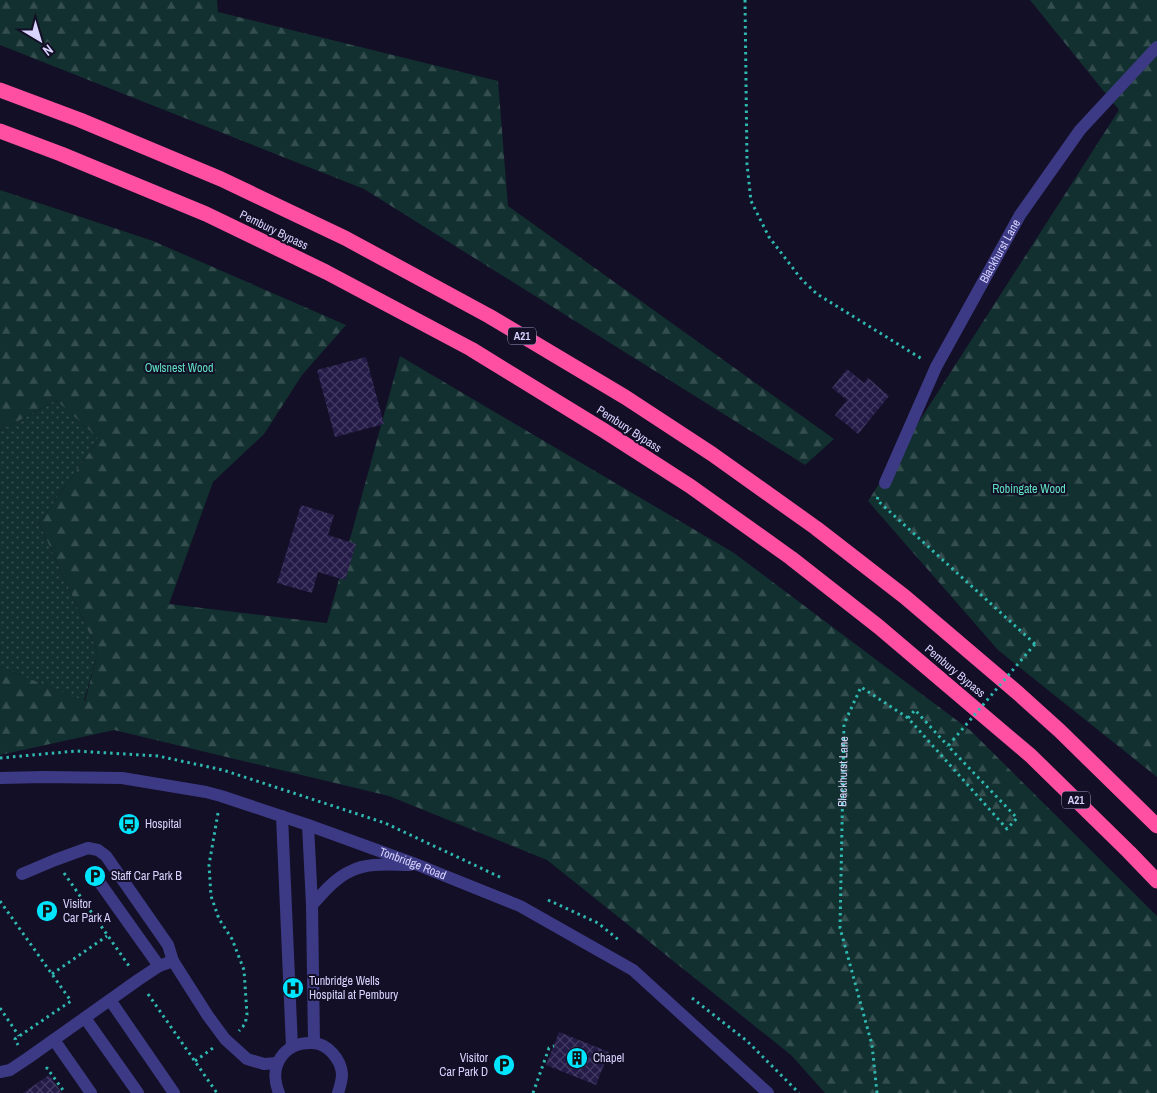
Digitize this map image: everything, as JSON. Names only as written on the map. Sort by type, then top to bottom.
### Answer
[{"type":"highway","name":"Pembury Bypass","points":[[0,90],[80,120],[222,180],[345,238],[489,316],[626,397],[712,454],[816,528],[905,597],[1060,731],[1157,826]]},
{"type":"highway","name":"Pembury Bypass","points":[[0,131],[206,214],[326,272],[471,349],[604,430],[690,486],[791,558],[879,627],[1031,756],[1157,881]]},
{"type":"street","name":"Blackhurst Lane","points":[[885,483],[936,367],[1020,214],[1080,130],[1157,47]]},
{"type":"street","name":"Tonbridge Road","points":[[0,778],[122,778],[206,792],[308,825],[418,865],[520,906],[633,970],[768,1093]]},
{"type":"street","points":[[282,816],[292,1047]]},
{"type":"street","points":[[308,825],[312,905],[314,1042]]},
{"type":"street","points":[[22,874],[88,848],[98,850],[106,856],[168,945],[173,961],[225,1039],[247,1059],[264,1064],[277,1063]]},
{"type":"street","points":[[312,905],[334,883],[351,870],[373,866],[418,865]]},
{"type":"street","points":[[95,876],[159,966]]},
{"type":"street","points":[[0,1072],[10,1070],[159,966],[173,961]]},
{"type":"street","points":[[110,1000],[174,1093]]},
{"type":"street","points":[[85,1018],[138,1093]]},
{"type":"street","points":[[54,1040],[91,1093]]},
{"type":"street","points":[[279,1093],[275,1084],[275,1074],[277,1063],[283,1054],[292,1047],[314,1042],[327,1048],[340,1064],[342,1074],[338,1093]]},
{"type":"path","points":[[745,0],[747,164],[751,201],[769,237],[802,280],[817,294],[936,367]]},
{"type":"path","points":[[885,483],[877,500],[1035,644],[948,746],[915,710],[908,718]]},
{"type":"path","name":"Blackhurst Lane","points":[[877,1093],[872,1045],[840,928],[844,724],[861,687],[908,718],[1007,829],[1017,818],[948,746]]},
{"type":"path","points":[[0,758],[85,751],[158,756],[223,770]]},
{"type":"path","points":[[195,1061],[241,1029],[245,1024],[247,1015],[244,970],[232,939],[219,919],[211,896],[209,865],[221,796]]},
{"type":"path","points":[[0,901],[71,1001],[14,1039],[39,1074],[47,1068],[65,1093]]},
{"type":"path","points":[[52,974],[107,936]]},
{"type":"path","points":[[0,1008],[19,1036]]},
{"type":"path","points":[[533,1093],[549,1048],[554,1046]]},
{"type":"green space","points":[[0,0],[217,0],[218,12],[498,81],[508,206],[834,439],[805,465],[364,189],[0,45]]},
{"type":"green space","name":"Robingate Wood","points":[[1030,0],[1157,0],[1157,777],[998,650],[868,501],[1119,110]]},
{"type":"green space","name":"Owlsnest Wood","points":[[0,190],[153,241],[346,325],[302,375],[264,434],[213,482],[169,604],[327,623],[400,356],[734,553],[971,731],[1157,916],[1157,1093],[825,1093],[791,1055],[547,860],[389,796],[114,730],[0,755],[0,667],[85,701],[98,652],[39,523],[99,439],[56,400],[0,431]]},
{"type":"green space","points":[[56,400],[99,439],[39,523],[98,652],[84,701],[0,667],[0,431]]},
{"type":"building","points":[[366,357],[384,424],[335,437],[317,370]]},
{"type":"building","points":[[847,369],[864,383],[868,378],[889,396],[858,434],[835,415],[847,400],[832,388]]},
{"type":"building","points":[[301,505],[334,515],[328,535],[356,544],[345,580],[318,572],[312,593],[277,583]]},
{"type":"building","name":"Chapel","points":[[559,1032],[609,1052],[596,1085],[546,1065]]},
{"type":"building","points":[[49,1075],[62,1093],[23,1093]]},
{"type":"place","name":"Hospital","points":[[129,824]]},
{"type":"place","name":"Staff Car Park B","points":[[95,876]]},
{"type":"place","name":"Visitor Car Park A","points":[[47,911]]},
{"type":"place","name":"Tunbridge Wells Hospital at Pembury","points":[[293,988]]},
{"type":"place","name":"Chapel","points":[[577,1058]]},
{"type":"place","name":"Visitor Car Park D","points":[[504,1065]]}]
